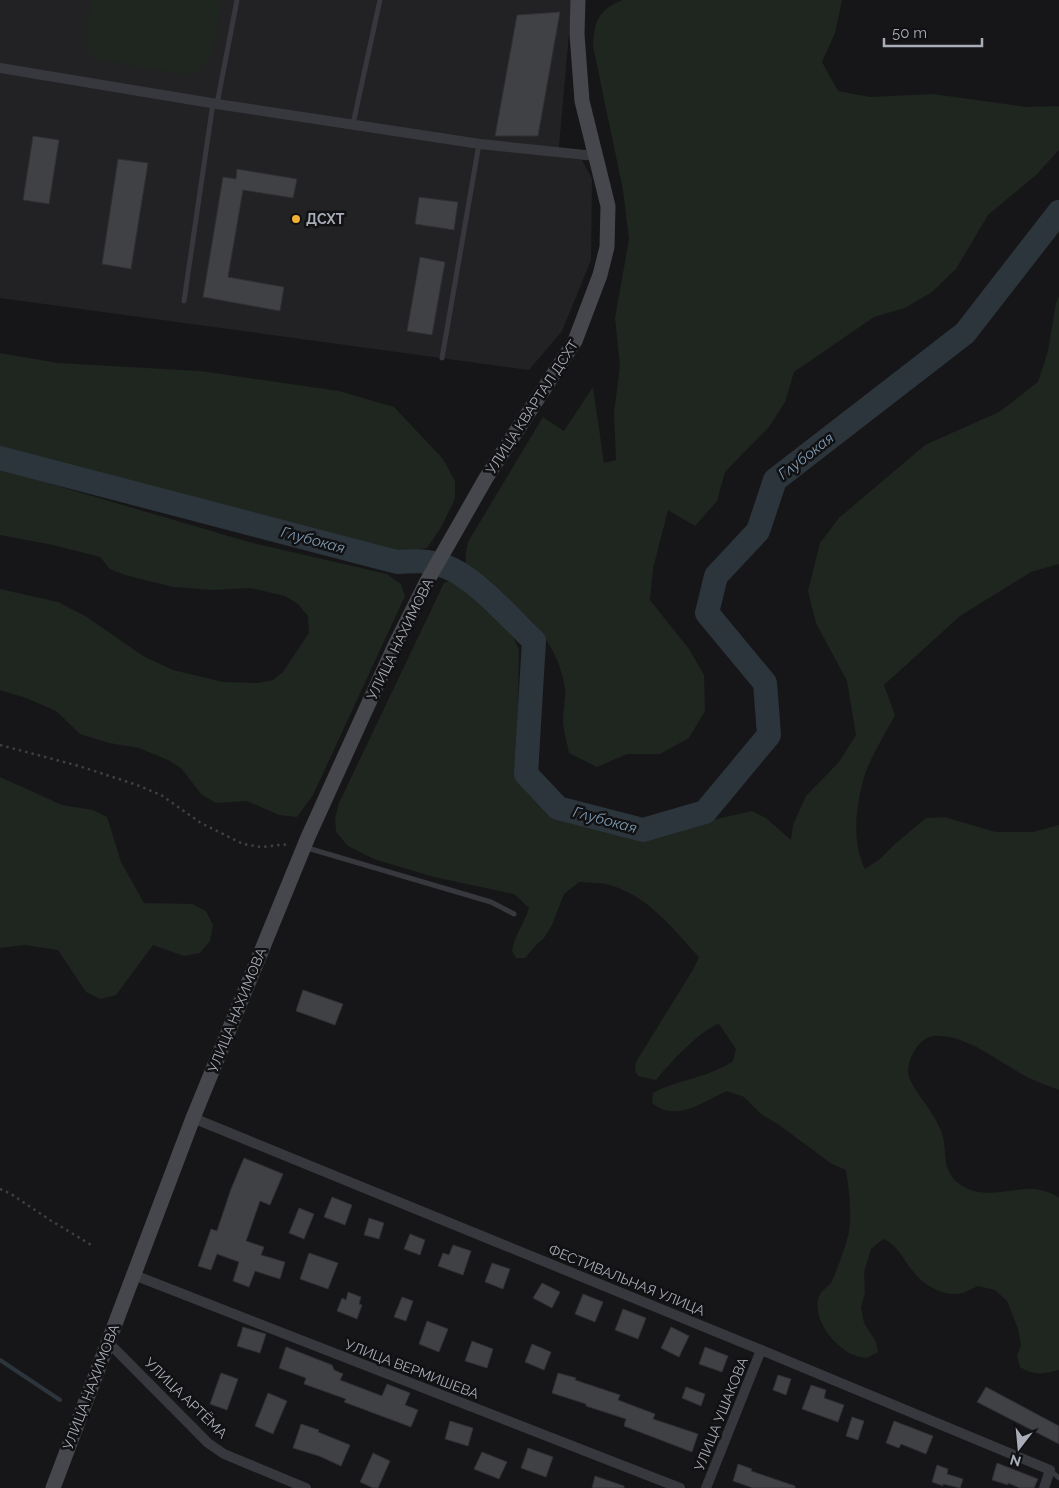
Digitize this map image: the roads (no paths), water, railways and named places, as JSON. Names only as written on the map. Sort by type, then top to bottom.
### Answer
[{"type":"street","name":"УЛИЦА КВАРТАЛ ДСХТ","points":[[448,542],[486,478],[569,352],[585,318],[605,259],[608,228],[605,192],[582,101],[577,34],[578,0]]},
{"type":"street","points":[[0,68],[480,144],[595,156]]},
{"type":"street","name":"УЛИЦА НАХИМОВА","points":[[53,1488],[193,1118],[304,847],[396,644],[448,542]]},
{"type":"street","name":"ФЕСТИВАЛЬНАЯ УЛИЦА","points":[[193,1118],[1050,1470]]},
{"type":"street","name":"УЛИЦА ВЕРМИШЕВА","points":[[134,1275],[680,1488]]},
{"type":"street","name":"УЛИЦА АРТЁМА","points":[[108,1342],[208,1443],[224,1454],[306,1488]]},
{"type":"street","name":"УЛИЦА УШАКОВА","points":[[706,1488],[761,1350]]},
{"type":"street","points":[[1044,1488],[1050,1470]]},
{"type":"lane","points":[[184,301],[215,103],[237,0]]},
{"type":"lane","points":[[352,124],[380,0]]},
{"type":"lane","points":[[442,358],[480,144]]},
{"type":"lane","points":[[304,847],[482,899],[514,914]]},
{"type":"lane","points":[[1050,1470],[1059,1478]]},
{"type":"waterway","name":"Глубокая","points":[[0,458],[397,562],[427,562],[455,571],[479,588],[534,641],[526,774],[558,808],[643,830],[705,812],[769,735],[765,683],[707,613],[716,576],[758,531],[775,480],[965,333],[1059,212]]},
{"type":"waterway","points":[[0,1360],[60,1400]]},
{"type":"place","name":"ДСХТ","points":[[296,219]]}]
